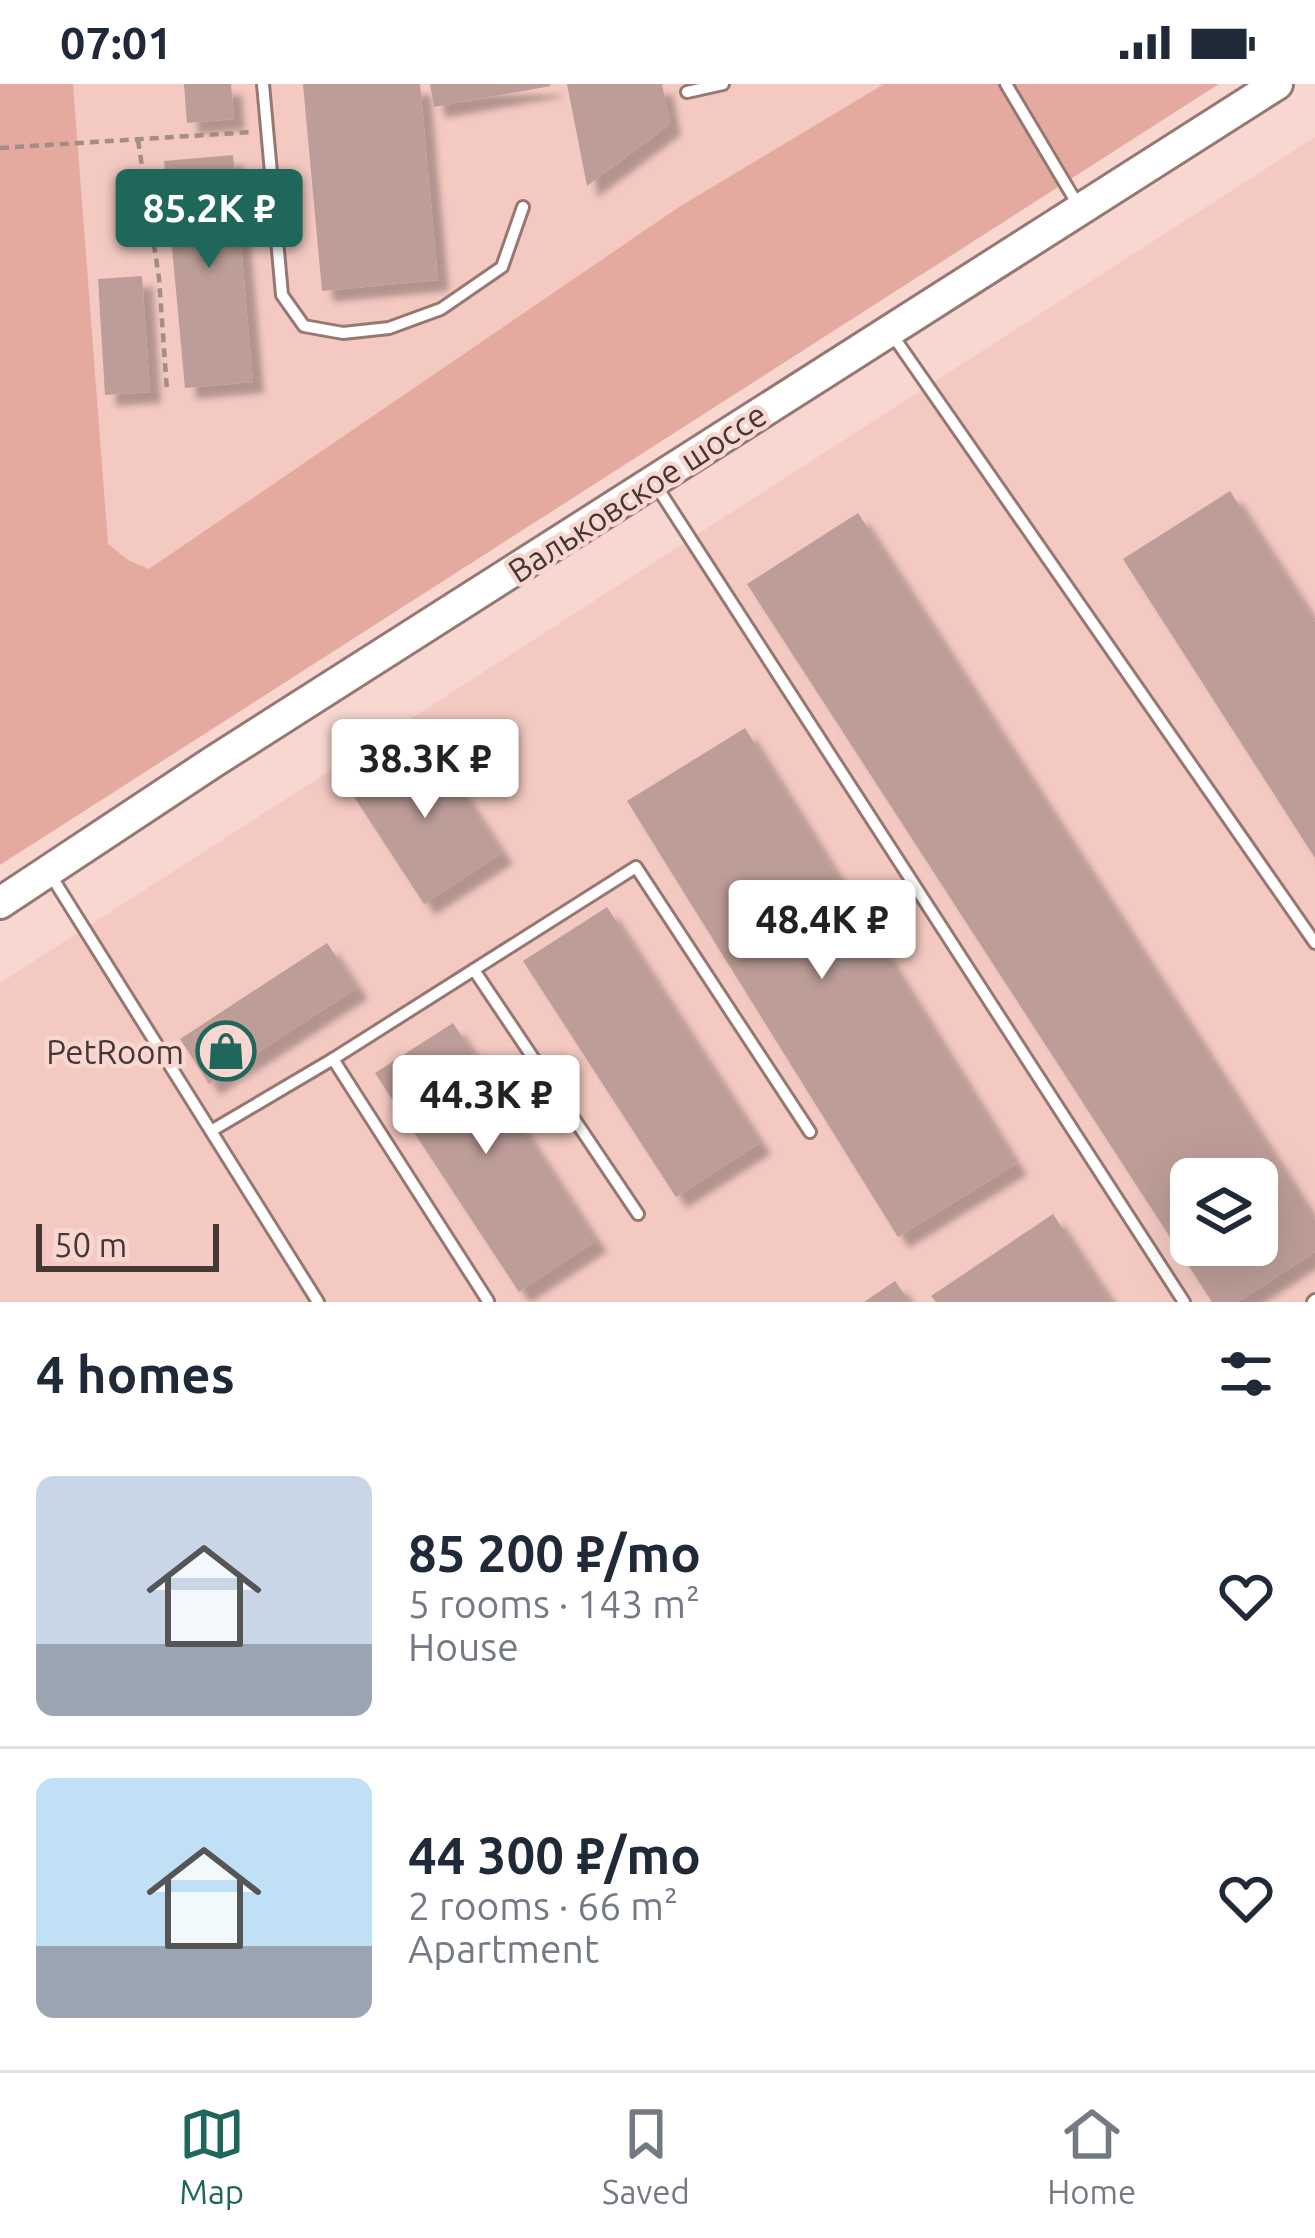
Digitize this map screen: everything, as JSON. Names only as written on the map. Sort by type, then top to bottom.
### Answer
[{"type":"main road","name":"Вальковское шоссе","points":[[0,903],[233,749],[1276,84]]},
{"type":"lane","points":[[262,84],[282,295],[304,326],[343,333],[389,328],[441,308],[502,266],[523,206]]},
{"type":"lane","points":[[687,92],[723,84]]},
{"type":"lane","points":[[1006,84],[1080,208]]},
{"type":"lane","points":[[889,331],[1315,943]]},
{"type":"lane","points":[[653,481],[1184,1302]]},
{"type":"lane","points":[[211,1131],[637,867],[810,1132]]},
{"type":"lane","points":[[48,872],[318,1302]]},
{"type":"lane","points":[[474,970],[638,1214]]},
{"type":"lane","points":[[332,1059],[488,1301]]},
{"type":"path","points":[[0,148],[268,131]]},
{"type":"path","points":[[138,140],[159,278],[167,391]]},
{"type":"shaded area","points":[[0,84],[73,84],[108,544],[149,569],[679,207],[884,84],[1219,84],[0,865]]},
{"type":"shaded area","points":[[48,84],[981,84],[111,638]]},
{"type":"shaded area","points":[[1315,137],[1315,1302],[0,1302],[0,983]]},
{"type":"building","points":[[184,84],[231,84],[234,119],[187,123]]},
{"type":"building","points":[[303,84],[420,84],[438,280],[322,291]]},
{"type":"building","points":[[430,84],[550,84],[551,86],[434,107]]},
{"type":"building","points":[[567,84],[662,84],[670,124],[587,186]]},
{"type":"building","points":[[233,155],[253,382],[185,388],[164,161]]},
{"type":"building","points":[[142,276],[150,392],[105,395],[98,279]]},
{"type":"building","points":[[1230,491],[1315,622],[1315,858],[1123,559]]},
{"type":"building","points":[[858,513],[1275,1158],[1170,1158],[1170,1237],[747,584]]},
{"type":"building","points":[[745,728],[1016,1164],[898,1237],[627,801]]},
{"type":"building","points":[[427,739],[502,853],[424,904],[349,789]]},
{"type":"building","points":[[607,907],[760,1143],[676,1197],[523,961]]},
{"type":"building","points":[[327,943],[357,988],[209,1084],[180,1039]]},
{"type":"building","points":[[453,1023],[596,1241],[519,1292],[375,1073]]},
{"type":"building","points":[[1278,1163],[1315,1220],[1315,1252],[1238,1302],[1212,1302],[1189,1266],[1278,1266]]},
{"type":"building","points":[[1053,1214],[1111,1302],[936,1302],[931,1296]]},
{"type":"building","points":[[895,1281],[910,1302],[864,1302]]},
{"type":"place","name":"PetRoom","points":[[226,1051]]}]
